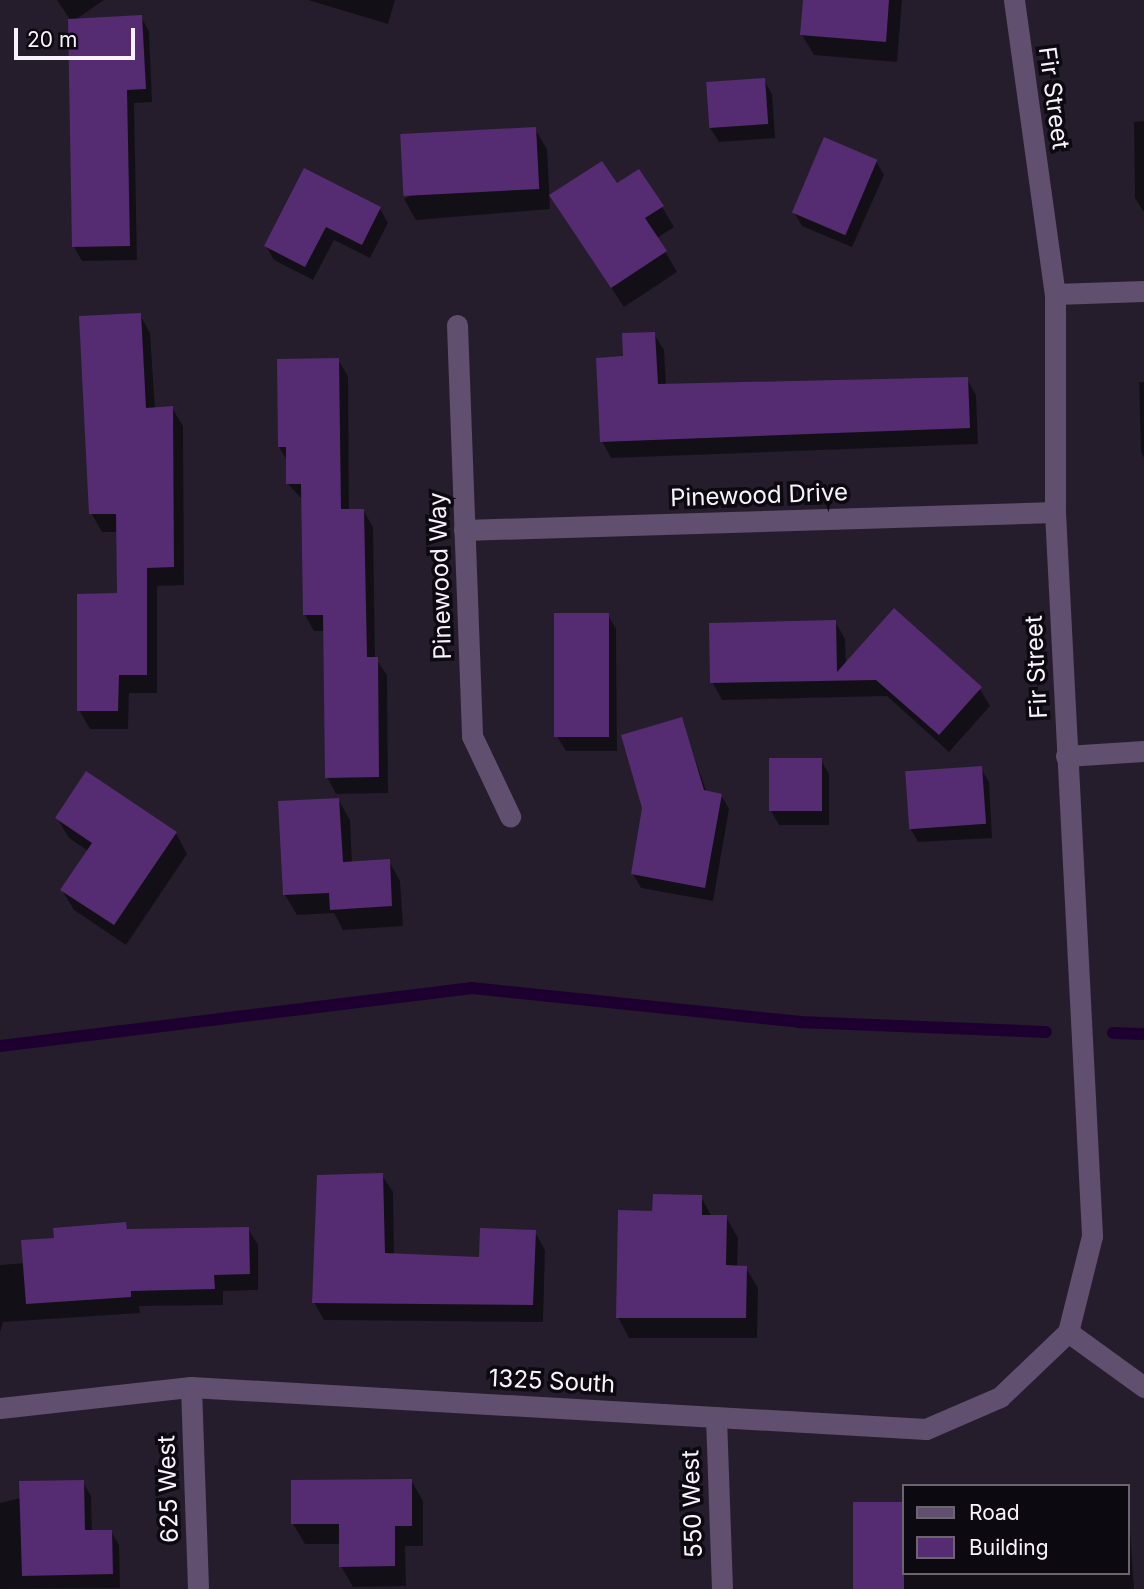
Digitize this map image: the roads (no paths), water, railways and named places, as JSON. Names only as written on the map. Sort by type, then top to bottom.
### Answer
[{"type":"street","name":"Fir Street","points":[[1014,0],[1055,294],[1055,512],[1092,1237],[1068,1332]]},
{"type":"street","points":[[1055,294],[1144,291]]},
{"type":"street","name":"Pinewood Way","points":[[457,325],[472,736],[510,816]]},
{"type":"street","name":"Pinewood Drive","points":[[464,530],[1055,512]]},
{"type":"street","points":[[1066,756],[1144,751]]},
{"type":"street","points":[[1068,1332],[1144,1387]]},
{"type":"street","name":"1325 South","points":[[0,1408],[191,1387],[926,1429],[1000,1398],[1068,1332]]},
{"type":"street","name":"625 West","points":[[191,1387],[198,1589]]},
{"type":"street","name":"550 West","points":[[716,1417],[722,1589]]},
{"type":"waterway","points":[[0,1046],[472,988],[799,1022],[1046,1032]]},
{"type":"waterway","points":[[1113,1033],[1144,1034]]}]
